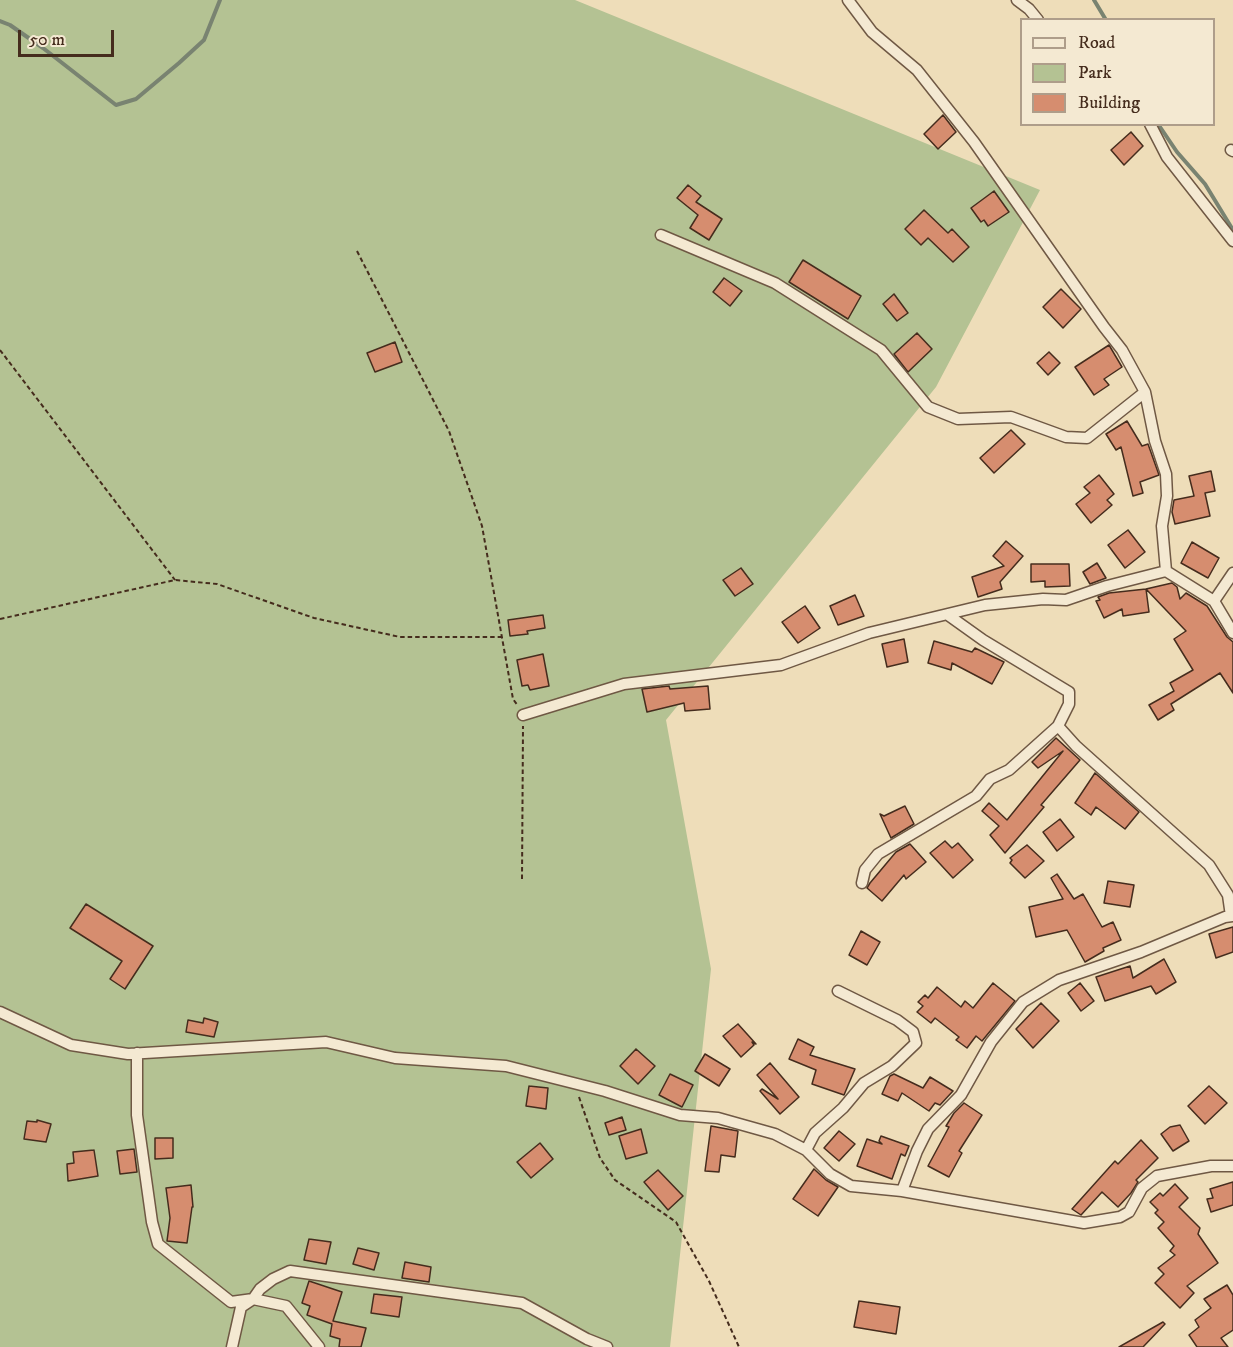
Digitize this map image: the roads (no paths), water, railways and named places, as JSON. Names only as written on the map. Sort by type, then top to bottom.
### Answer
[{"type":"street","points":[[848,0],[872,32],[917,70],[974,142],[1122,350],[1145,392],[1155,441],[1166,474],[1167,496],[1162,526],[1166,571]]},
{"type":"street","points":[[1017,0],[1036,18]]},
{"type":"street","points":[[1151,126],[1167,157],[1233,241]]},
{"type":"street","points":[[661,235],[775,283],[880,350],[928,407],[958,419],[1011,417],[1066,437],[1087,438],[1145,392]]},
{"type":"street","points":[[523,714],[624,684],[781,665],[869,633],[985,605],[1043,599],[1066,600],[1107,586],[1166,571],[1214,601],[1233,633]]},
{"type":"street","points":[[1214,601],[1233,573]]},
{"type":"street","points":[[862,883],[865,870],[878,854],[976,796],[990,779],[1009,770],[1058,726],[1069,704],[1069,692],[948,615]]},
{"type":"street","points":[[902,1191],[928,1129],[961,1095],[991,1042],[1023,1002],[1059,980],[1141,952],[1232,916],[1228,895],[1209,865],[1076,746],[1058,726]]},
{"type":"street","points":[[806,1150],[815,1133],[864,1083],[892,1066],[916,1043],[913,1032],[897,1020],[838,991]]},
{"type":"street","points":[[0,1012],[71,1044],[128,1054],[326,1042],[395,1058],[506,1066],[605,1090],[680,1115],[718,1118],[775,1134],[806,1150],[830,1174],[851,1186],[902,1191],[1084,1223],[1120,1217],[1129,1212],[1142,1188],[1156,1176],[1211,1166],[1233,1166]]},
{"type":"street","points":[[137,1053],[137,1115],[152,1222],[158,1244],[231,1302],[253,1299],[286,1306],[319,1347]]},
{"type":"street","points":[[232,1347],[241,1307],[253,1299],[260,1289],[273,1279],[290,1271],[522,1303],[587,1339],[607,1347]]},
{"type":"waterway","points":[[0,21],[10,25],[43,48],[116,105],[136,99],[204,40],[220,0]]},
{"type":"waterway","points":[[1094,0],[1105,18]]},
{"type":"waterway","points":[[1159,126],[1177,152],[1205,184],[1233,230]]}]
